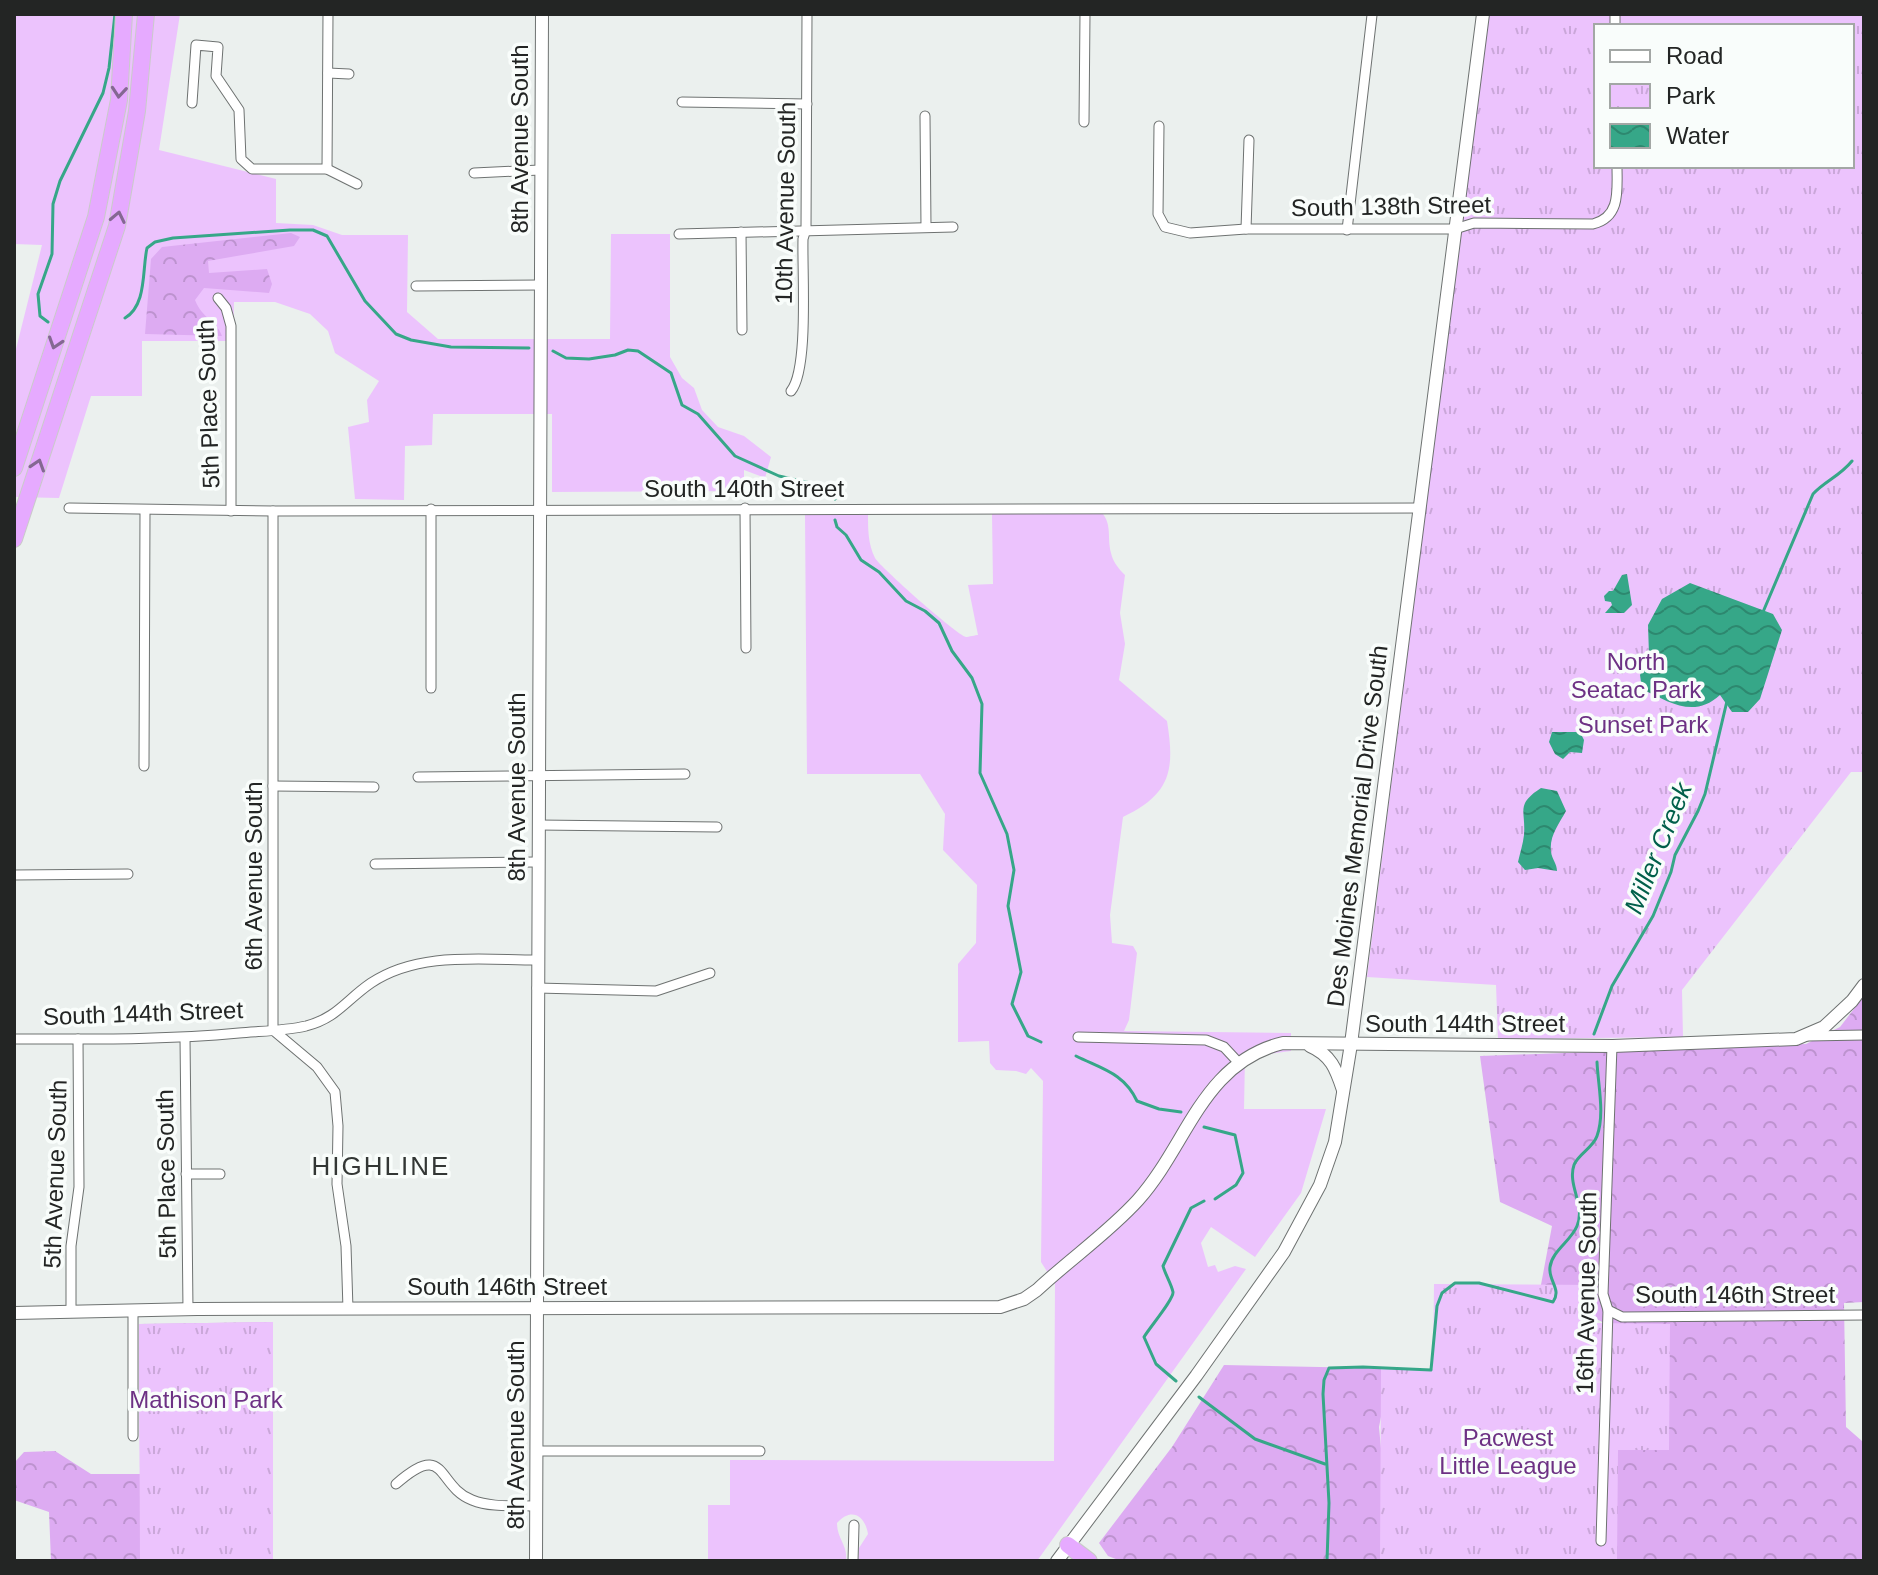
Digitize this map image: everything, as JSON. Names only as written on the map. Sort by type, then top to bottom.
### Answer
[{"type":"highway","points":[[14,468],[96,217],[119,100],[124,14]]},
{"type":"highway","points":[[14,539],[117,226],[137,111],[146,14]]},
{"type":"highway","points":[[1068,1545],[1089,1561]]},
{"type":"street","points":[[327,169],[328,14]]},
{"type":"street","name":"8th Avenue South","points":[[536,1561],[542,14]]},
{"type":"street","name":"10th Avenue South","points":[[791,391],[796,384],[802,354],[807,14]]},
{"type":"street","points":[[1084,122],[1085,14]]},
{"type":"street","name":"Des Moines Memorial Drive South","points":[[1057,1561],[1196,1376],[1284,1252],[1320,1185],[1335,1142],[1351,1044],[1483,14]]},
{"type":"street","points":[[1347,230],[1372,15]]},
{"type":"street","points":[[192,103],[196,45],[218,47],[216,76],[239,110],[241,159],[252,169],[327,169],[357,184]]},
{"type":"street","points":[[328,73],[349,74]]},
{"type":"street","points":[[682,102],[807,104]]},
{"type":"street","points":[[925,116],[926,227]]},
{"type":"street","name":"South 138th Street","points":[[1159,126],[1158,214],[1165,227],[1190,233],[1246,229],[1455,229],[1474,223],[1593,224],[1606,220],[1614,211],[1617,168]]},
{"type":"street","points":[[1246,229],[1249,140]]},
{"type":"street","points":[[474,173],[540,170]]},
{"type":"street","points":[[679,234],[953,227]]},
{"type":"street","points":[[741,232],[742,330]]},
{"type":"street","points":[[416,286],[540,285]]},
{"type":"street","name":"5th Place South","points":[[218,298],[226,308],[231,326],[231,511]]},
{"type":"street","name":"South 140th Street","points":[[69,508],[273,511],[1419,508]]},
{"type":"street","points":[[745,508],[746,648]]},
{"type":"street","points":[[431,509],[431,688]]},
{"type":"street","points":[[144,766],[145,511]]},
{"type":"street","name":"6th Avenue South","points":[[273,511],[273,1030]]},
{"type":"street","points":[[418,777],[685,774]]},
{"type":"street","points":[[273,786],[374,787]]},
{"type":"street","points":[[538,825],[717,827]]},
{"type":"street","points":[[375,864],[537,862]]},
{"type":"street","points":[[14,875],[128,874]]},
{"type":"street","name":"South 144th Street","points":[[14,1039],[185,1038],[273,1030],[321,1022],[338,1012],[370,984],[412,965],[446,960],[537,960]]},
{"type":"street","points":[[537,988],[656,991],[710,973]]},
{"type":"street","points":[[1808,1036],[1838,1016],[1864,985]]},
{"type":"street","points":[[273,1030],[311,1061],[335,1092],[337,1184],[346,1246],[348,1309]]},
{"type":"street","name":"South 144th Street","points":[[1238,1062],[1267,1047],[1283,1043],[1612,1046],[1864,1035]]},
{"type":"street","points":[[1078,1037],[1206,1040],[1224,1047],[1238,1062]]},
{"type":"street","name":"5th Place South","points":[[185,1038],[188,1309]]},
{"type":"street","name":"5th Avenue South","points":[[71,1311],[71,1246],[79,1176],[78,1039]]},
{"type":"street","points":[[1303,1044],[1327,1056],[1337,1070],[1343,1091]]},
{"type":"street","name":"16th Avenue South","points":[[1601,1541],[1608,1310],[1603,1294],[1612,1046]]},
{"type":"street","name":"South 146th Street","points":[[14,1313],[188,1309],[1000,1307],[1024,1299],[1037,1290],[1135,1204],[1159,1174],[1212,1088],[1238,1062]]},
{"type":"street","points":[[186,1174],[220,1174]]},
{"type":"street","points":[[133,1310],[133,1436]]},
{"type":"street","name":"South 146th Street","points":[[1608,1310],[1622,1317],[1864,1315]]},
{"type":"street","points":[[537,1451],[760,1451]]},
{"type":"street","points":[[396,1484],[412,1469],[431,1465],[472,1501],[536,1506]]},
{"type":"street","points":[[853,1561],[854,1525]]},
{"type":"green space","points":[[14,14],[180,14],[159,150],[276,179],[276,223],[313,225],[342,235],[408,235],[407,312],[438,339],[610,339],[611,234],[670,234],[670,357],[682,378],[694,388],[702,410],[718,427],[744,436],[771,457],[765,478],[744,470],[744,491],[552,492],[552,414],[433,414],[432,445],[405,446],[404,500],[355,499],[348,427],[369,422],[367,400],[379,381],[335,353],[328,331],[310,314],[275,302],[234,302],[233,341],[142,341],[142,396],[91,396],[59,498],[14,497],[14,357],[42,245],[14,244]]},
{"type":"green space","name":"North Seatac Park","points":[[1488,14],[1864,14],[1864,772],[1851,772],[1682,990],[1683,1037],[1498,1039],[1496,985],[1367,977]]},
{"type":"green space","points":[[291,233],[300,237],[294,246],[208,261],[209,273],[267,269],[272,284],[269,293],[204,288],[195,300],[222,336],[145,334],[151,259],[162,247]]},
{"type":"green space","points":[[868,514],[868,531],[875,558],[919,600],[966,637],[978,635],[968,585],[993,584],[992,514],[1103,514],[1112,556],[1125,575],[1120,613],[1125,644],[1119,680],[1167,721],[1170,753],[1166,779],[1160,789],[1151,799],[1123,817],[1110,915],[1112,943],[1133,946],[1137,953],[1129,1020],[1124,1031],[1291,1033],[1291,1051],[1245,1057],[1244,1109],[1326,1109],[1301,1193],[1255,1257],[1211,1227],[1201,1243],[1208,1267],[1215,1265],[1218,1272],[1235,1266],[1246,1269],[1037,1561],[858,1561],[859,1548],[868,1534],[861,1518],[852,1514],[837,1523],[846,1561],[708,1561],[708,1505],[730,1505],[730,1460],[1054,1461],[1055,1284],[1041,1262],[1043,1081],[1031,1068],[1026,1074],[996,1070],[990,1063],[989,1041],[958,1042],[958,964],[976,943],[977,885],[943,850],[945,814],[920,774],[807,774],[805,515]]},
{"type":"green space","points":[[1864,996],[1864,1302],[1844,1303],[1846,1427],[1862,1441],[1864,1561],[1515,1561],[1612,1327],[1540,1290],[1552,1226],[1500,1202],[1480,1056],[1806,1044],[1840,1027]]},
{"type":"green space","name":"Pacwest Little League","points":[[1434,1284],[1596,1285],[1596,1323],[1670,1324],[1669,1450],[1618,1450],[1617,1561],[1380,1561],[1381,1369],[1433,1369]]},
{"type":"green space","name":"Mathison Park","points":[[273,1322],[273,1561],[51,1561],[49,1512],[14,1500],[14,1463],[24,1452],[55,1451],[91,1474],[140,1474],[139,1324]]},
{"type":"green space","name":"Mathison Park","points":[[273,1322],[273,1561],[140,1561],[139,1324]]},
{"type":"green space","points":[[1224,1365],[1419,1369],[1397,1382],[1384,1401],[1379,1427],[1386,1502],[1442,1561],[1121,1561],[1108,1556],[1099,1543],[1172,1447]]},
{"type":"water","points":[[1627,574],[1632,605],[1624,613],[1605,613],[1612,605],[1605,601],[1604,596],[1613,591],[1622,575]]},
{"type":"water","points":[[1690,583],[1773,614],[1782,630],[1760,699],[1748,712],[1732,712],[1720,695],[1701,706],[1691,707],[1672,703],[1642,689],[1640,675],[1649,655],[1648,625],[1662,599]]},
{"type":"water","points":[[1552,732],[1580,732],[1584,740],[1582,753],[1570,752],[1563,759],[1555,754],[1549,742]]},
{"type":"water","points":[[1541,788],[1557,791],[1566,811],[1552,841],[1551,852],[1557,871],[1538,868],[1525,870],[1518,862],[1524,835],[1525,804]]},
{"type":"waterway","points":[[48,322],[40,316],[38,294],[52,254],[53,204],[60,181],[103,93],[115,14]]},
{"type":"waterway","points":[[125,318],[137,305],[147,248],[155,242],[173,238],[313,230],[327,236],[365,301],[396,334],[451,347],[529,348]]},
{"type":"waterway","points":[[553,351],[566,358],[589,359],[628,350],[638,351],[671,373],[682,405],[698,414],[735,456],[779,476],[819,485],[835,499]]},
{"type":"waterway","name":"Miller Creek","points":[[1763,612],[1813,494],[1852,461]]},
{"type":"waterway","points":[[835,520],[861,560],[879,572],[906,601],[939,623],[952,651],[972,678],[982,704],[980,773],[1007,834],[1014,870],[1008,906],[1021,972],[1012,1004],[1028,1036],[1041,1042]]},
{"type":"waterway","name":"Miller Creek","points":[[1594,1034],[1612,986],[1653,916],[1675,855],[1705,794],[1727,701]]},
{"type":"waterway","points":[[1076,1056],[1119,1078],[1137,1101],[1159,1109],[1181,1112]]},
{"type":"waterway","name":"Miller Creek","points":[[1327,1561],[1329,1503],[1323,1394],[1329,1368],[1431,1370],[1437,1306],[1442,1293],[1455,1283],[1479,1283],[1553,1302],[1556,1293],[1550,1272],[1551,1261],[1574,1231],[1579,1218],[1572,1173],[1574,1165],[1595,1140],[1599,1127],[1601,1109],[1597,1062]]},
{"type":"waterway","points":[[1204,1127],[1235,1135],[1243,1173],[1236,1185],[1215,1199]]},
{"type":"waterway","name":"Miller Creek","points":[[1176,1381],[1156,1364],[1144,1337],[1172,1296],[1163,1266],[1191,1208],[1204,1201]]},
{"type":"waterway","name":"Miller Creek","points":[[1199,1397],[1255,1439],[1325,1464]]},
{"type":"district","name":"HIGHLINE","points":[[381,1166]]},
{"type":"park label","name":"Sunset Park","points":[[1643,724]]}]
